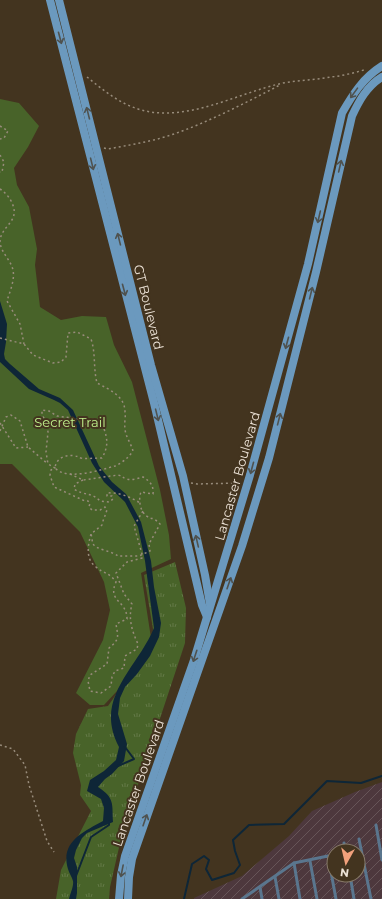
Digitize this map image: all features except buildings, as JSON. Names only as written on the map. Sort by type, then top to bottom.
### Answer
[{"type":"main road","name":"GT Boulevard","points":[[50,0],[154,403],[202,605],[213,630]]},
{"type":"main road","name":"GT Boulevard","points":[[59,0],[151,365],[183,476],[205,575],[210,606],[216,620]]},
{"type":"main road","name":"Lancaster Boulevard","points":[[119,899],[121,875],[125,856],[207,619],[250,476],[308,264],[342,113],[353,92],[369,76],[382,66]]},
{"type":"main road","name":"Lancaster Boulevard","points":[[128,899],[132,859],[242,546],[269,458],[316,272],[352,116],[362,97],[376,80],[382,77]]},
{"type":"lane","points":[[376,825],[382,860]]},
{"type":"lane","points":[[359,839],[371,899]]},
{"type":"lane","points":[[242,899],[260,888],[294,863],[310,861],[328,856],[336,899]]},
{"type":"lane","points":[[310,861],[317,899]]},
{"type":"lane","points":[[294,863],[300,899]]},
{"type":"lane","points":[[275,877],[279,899]]},
{"type":"lane","points":[[351,883],[354,899]]},
{"type":"lane","points":[[260,888],[262,899]]},
{"type":"path","points":[[76,67],[106,92],[122,102],[138,109],[167,114],[186,111],[216,103],[283,83],[333,77],[364,70]]},
{"type":"path","points":[[95,142],[101,147],[108,149],[170,135],[216,116],[283,83]]},
{"type":"path","points":[[0,126],[8,131],[4,138],[0,139]]},
{"type":"path","points":[[0,155],[4,162],[2,172],[0,172]]},
{"type":"path","points":[[0,189],[11,200],[15,208],[15,214],[0,240],[1,249],[13,270],[8,301],[20,324],[24,344],[32,355],[53,362],[61,362],[66,357],[68,333],[77,332],[91,339],[94,349],[95,374],[97,383],[110,389],[119,396],[125,404],[124,428],[131,443],[132,451],[130,456],[120,464],[102,469],[69,474]]},
{"type":"path","points":[[0,338],[24,344]]},
{"type":"path","points":[[48,464],[46,452],[48,432],[42,410],[49,410],[57,416],[76,418],[87,425],[104,429],[107,439],[106,450],[102,458],[67,456],[55,463],[55,468]]},
{"type":"path","points":[[0,431],[6,417],[11,415],[20,421],[28,448],[57,471],[83,480]]},
{"type":"path","points":[[0,423],[16,448],[28,448]]},
{"type":"path","points":[[55,468],[50,470],[54,487],[88,501],[90,503],[89,507],[92,510],[100,510],[105,507],[107,509],[102,525],[90,534],[87,551],[95,567],[111,575],[116,582],[113,590],[114,596],[123,606],[127,614],[127,619],[116,624],[118,637],[116,642],[109,648],[107,664],[90,675],[88,681],[90,691],[101,693],[111,686],[112,677],[115,671],[124,668],[125,656],[137,649],[138,644],[130,621],[132,604],[124,594],[116,573],[127,562],[142,558],[143,554],[134,526],[143,511]]},
{"type":"path","points":[[90,534],[93,544],[96,547],[114,553],[118,556],[139,556],[150,551],[150,544],[160,524],[154,519],[148,517],[143,511],[140,503],[140,496],[142,492],[153,494],[153,488],[149,481],[143,477],[128,480],[123,476],[118,475],[83,480],[75,484],[74,489],[79,492],[96,496],[100,501],[109,502],[113,499],[112,496],[107,496],[107,493],[111,493],[134,499],[140,503]]},
{"type":"path","points":[[183,476],[188,481],[197,484],[236,484],[243,482],[250,476]]},
{"type":"path","points":[[0,745],[13,749],[25,766],[29,785],[47,841],[54,852]]},
{"type":"shaded area","points":[[382,782],[382,899],[194,899],[242,876],[289,836],[312,811]]},
{"type":"green space","name":"Secret Trail","points":[[0,99],[19,103],[39,126],[28,147],[14,168],[17,185],[29,207],[37,249],[35,265],[40,307],[61,320],[82,316],[106,317],[114,345],[132,382],[160,490],[169,535],[171,559],[141,573],[151,638],[141,657],[117,691],[104,705],[90,705],[76,693],[103,640],[110,610],[104,582],[80,532],[12,464],[0,464]]},
{"type":"green space","points":[[175,562],[186,608],[185,643],[123,830],[110,887],[109,899],[56,899],[61,870],[91,811],[80,795],[81,785],[73,753],[76,734],[88,709],[108,706],[134,669],[154,635],[144,575]]},
{"type":"water","points":[[0,301],[7,324],[4,354],[5,359],[39,389],[60,398],[73,410],[99,466],[112,482],[126,494],[141,522],[151,561],[161,623],[159,637],[150,656],[125,687],[120,698],[118,714],[127,744],[124,761],[98,787],[110,798],[112,802],[113,822],[87,833],[82,838],[76,850],[74,858],[77,867],[76,899],[69,899],[73,880],[66,860],[67,852],[75,839],[88,829],[103,821],[104,808],[101,799],[87,791],[90,780],[104,771],[116,760],[119,747],[112,730],[111,714],[114,699],[120,684],[147,643],[154,628],[145,561],[138,527],[125,502],[104,482],[92,463],[68,410],[60,403],[29,389],[0,362]]},
{"type":"waterway","points":[[118,766],[134,759],[125,747]]},
{"type":"waterway","points":[[184,899],[192,864],[204,856],[209,860],[206,869],[212,880],[234,873],[240,865],[233,840],[249,825],[284,824],[327,781],[361,783],[382,776]]},
{"type":"waterway","points":[[76,876],[91,837],[109,825],[109,821]]}]
